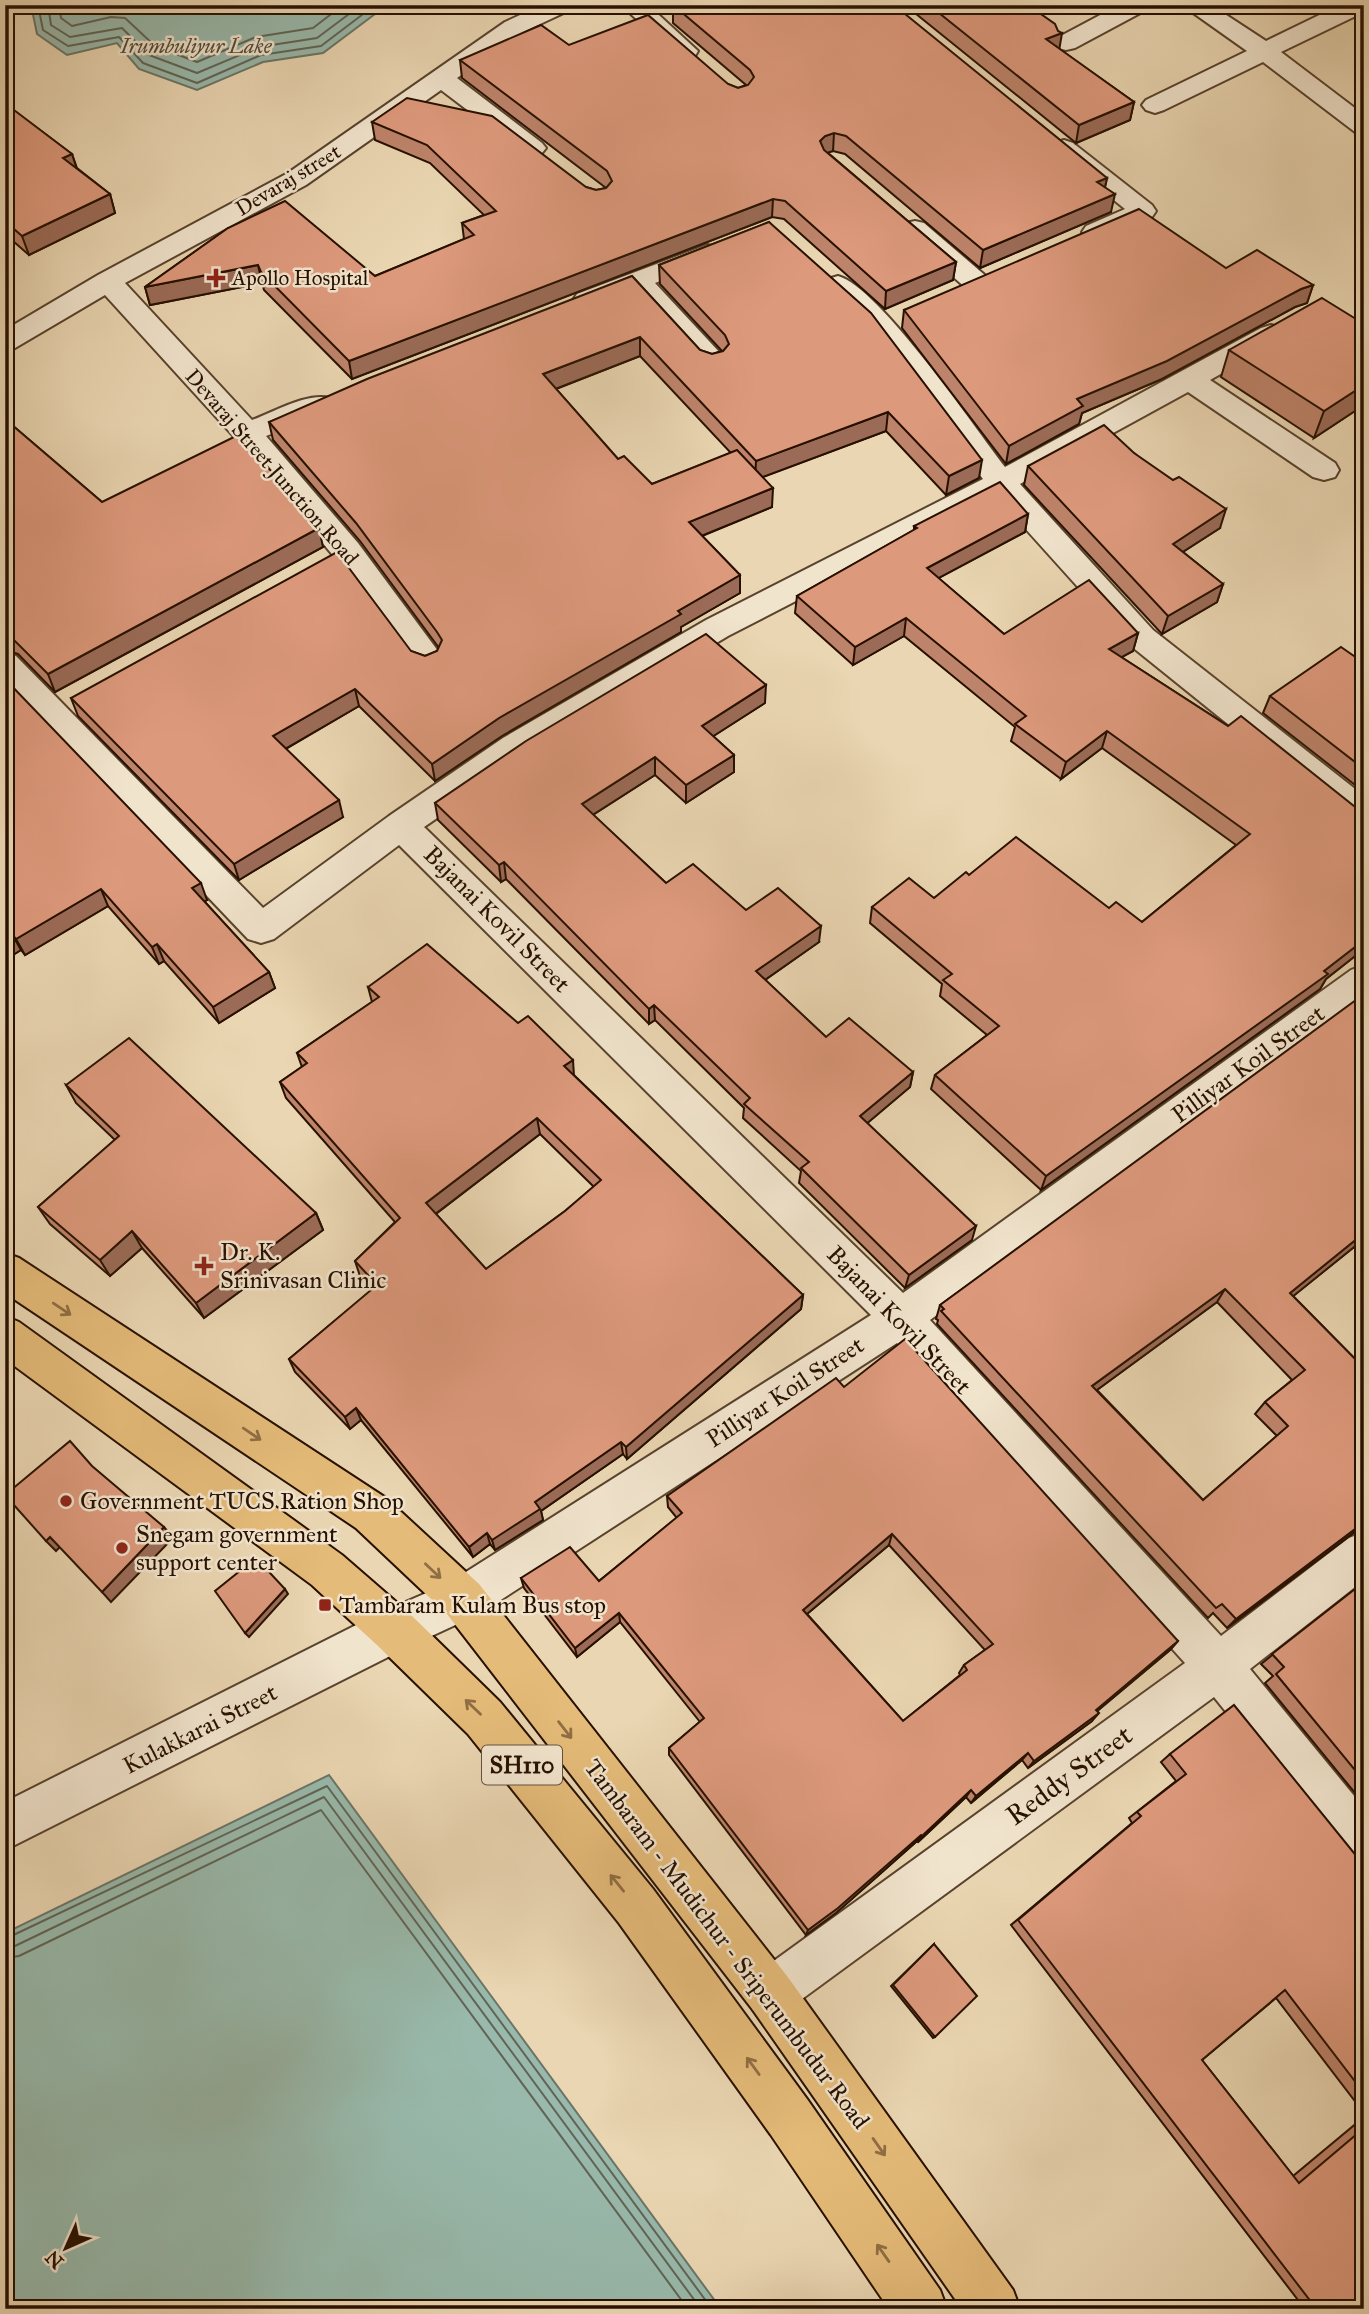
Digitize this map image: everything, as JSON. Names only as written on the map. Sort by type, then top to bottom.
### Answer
[{"type":"main road","name":"Tambaram - Mudichur - Sriperumbudur Road","points":[[5,1271],[371,1513],[463,1599],[770,1993],[994,2309]]},
{"type":"main road","name":"Tambaram - Mudichur - Sriperumbudur Road","points":[[5,1335],[327,1570],[394,1630],[484,1718],[636,1906],[728,2031],[921,2309]]},
{"type":"main road","points":[[728,2031],[770,1993]]},
{"type":"street","name":"Devaraj street","points":[[5,342],[108,281],[297,179],[514,27],[562,5]]},
{"type":"street","points":[[633,5],[707,68]]},
{"type":"street","points":[[1066,43],[1138,5]]},
{"type":"street","points":[[1194,5],[1264,51],[1364,127]]},
{"type":"street","points":[[1155,105],[1359,5]]},
{"type":"street","points":[[443,79],[553,163]]},
{"type":"street","points":[[1046,134],[1143,211],[1066,244]]},
{"type":"street","points":[[895,213],[965,288],[1003,272]]},
{"type":"street","points":[[559,311],[727,245]]},
{"type":"street","points":[[822,271],[893,319],[1001,482],[1142,638],[1364,815]]},
{"type":"street","points":[[637,280],[712,361]]},
{"type":"street","name":"Devaraj Street Junction Road","points":[[108,281],[247,433],[335,557],[427,659]]},
{"type":"street","points":[[5,664],[62,706],[88,748],[261,929],[401,825],[515,747],[717,628],[1001,482],[1295,321]]},
{"type":"street","points":[[1189,379],[1324,470]]},
{"type":"street","points":[[247,433],[351,393]]},
{"type":"street","name":"Bajanai Kovil Street","points":[[401,825],[901,1318],[1218,1666],[1364,1845]]},
{"type":"street","name":"Pilliyar Koil Street","points":[[394,1630],[463,1599],[901,1318],[1364,979]]},
{"type":"street","name":"Reddy Street","points":[[770,1993],[1218,1666],[1364,1553]]},
{"type":"street","name":"Kulakkarai Street","points":[[5,1827],[394,1630]]},
{"type":"water","name":"Irumbuliyur Lake","points":[[31,5],[387,5],[323,53],[263,62],[197,90],[139,69],[117,43],[67,55],[37,34]]},
{"type":"water","points":[[329,1775],[721,2309],[5,2309],[5,1933]]},
{"type":"building","points":[[673,5],[894,5],[1107,178],[1097,182],[1115,194],[983,250],[846,136],[834,133],[820,141],[824,150],[956,262],[886,291],[785,201],[773,199],[349,361],[261,272],[258,265],[145,287],[228,228],[285,201],[375,276],[474,235],[462,223],[496,211],[427,145],[372,122],[407,98],[492,116],[586,187],[596,190],[606,188],[612,181],[607,171],[460,60],[541,25],[569,45],[648,15],[728,84],[738,88],[748,85],[754,77],[750,70]]},
{"type":"building","points":[[929,5],[1028,5],[1055,24],[1062,33],[1046,39],[1134,102],[1079,125]]},
{"type":"building","points":[[5,104],[72,154],[63,158],[110,194],[22,236],[5,221]]},
{"type":"building","points":[[1139,209],[1226,268],[1257,250],[1313,285],[1167,361],[1077,399],[1083,406],[1009,446],[904,310]]},
{"type":"building","points":[[769,222],[871,313],[982,460],[949,476],[888,412],[756,461],[640,337],[543,374],[618,459],[624,456],[652,484],[737,450],[773,488],[689,522],[740,575],[678,611],[681,614],[499,718],[432,764],[355,689],[273,736],[339,800],[234,864],[71,698],[337,552],[411,651],[425,656],[437,651],[442,640],[437,632],[356,523],[269,422],[367,379],[632,276],[700,350],[712,354],[723,351],[729,344],[725,335],[659,265]]},
{"type":"building","points":[[1322,298],[1364,324],[1364,385],[1324,411],[1229,350]]},
{"type":"building","points":[[5,419],[102,502],[240,434],[319,528],[48,674],[5,634]]},
{"type":"building","points":[[1104,425],[1134,453],[1173,480],[1179,477],[1226,509],[1173,544],[1223,584],[1168,616],[1028,466]]},
{"type":"building","points":[[1000,482],[1028,514],[927,568],[1004,634],[1089,580],[1138,633],[1109,649],[1228,726],[1241,716],[1359,810],[1364,811],[1364,940],[1324,971],[1328,974],[1046,1176],[935,1075],[999,1026],[943,980],[952,974],[872,907],[909,878],[934,898],[966,872],[969,875],[1016,837],[1109,908],[1116,902],[1142,922],[1250,834],[1107,731],[1066,762],[1015,724],[1026,716],[906,618],[855,647],[797,596],[917,528],[914,526]]},
{"type":"building","points":[[706,634],[766,685],[702,726],[734,755],[686,785],[655,757],[582,804],[666,883],[693,864],[746,910],[778,888],[821,926],[756,971],[826,1037],[849,1018],[913,1072],[860,1116],[976,1226],[909,1275],[801,1168],[809,1162],[744,1104],[750,1098],[654,1005],[649,1009],[504,862],[499,865],[435,803],[526,741]]},
{"type":"building","points":[[1341,647],[1364,663],[1364,769],[1270,696]]},
{"type":"building","points":[[5,679],[201,883],[192,888],[269,972],[213,1007],[157,944],[152,947],[101,889],[16,939],[12,934],[5,938]]},
{"type":"building","points":[[427,944],[518,1023],[528,1016],[573,1060],[564,1066],[803,1295],[626,1447],[621,1442],[535,1502],[540,1509],[492,1540],[487,1533],[469,1547],[356,1408],[345,1417],[289,1359],[377,1285],[355,1261],[400,1218],[280,1082],[307,1063],[297,1053],[379,997],[368,987]],"holes":[[[537,1118],[601,1180],[565,1211],[486,1269],[426,1203]]]},
{"type":"building","points":[[1360,997],[1364,1000],[1364,1184],[1360,1187],[1364,1190],[1364,1233],[1290,1293],[1364,1368],[1364,1513],[1358,1518],[1363,1523],[1236,1619],[1222,1604],[1216,1608],[941,1311],[944,1309],[940,1305]],"holes":[[[1225,1289],[1305,1370],[1265,1402],[1288,1426],[1203,1500],[1092,1386]]]},
{"type":"building","points":[[129,1038],[316,1213],[196,1303],[132,1231],[100,1260],[38,1207],[119,1136],[66,1085]]},
{"type":"building","points":[[905,1339],[1178,1641],[1096,1710],[1099,1713],[1034,1761],[1028,1753],[976,1796],[971,1790],[922,1836],[838,1908],[808,1930],[669,1748],[704,1718],[619,1613],[575,1648],[521,1578],[570,1547],[599,1581],[682,1513],[667,1496],[836,1378],[844,1387]],"holes":[[[892,1534],[993,1644],[964,1665],[967,1670],[903,1721],[803,1610]]]},
{"type":"building","points":[[70,1441],[92,1466],[164,1527],[102,1592],[50,1537],[46,1541],[5,1495]]},
{"type":"building","points":[[256,1558],[285,1589],[245,1633],[215,1591]]},
{"type":"building","points":[[1364,1582],[1364,1781],[1276,1674],[1284,1667],[1272,1654]]},
{"type":"building","points":[[1234,1705],[1358,1858],[1364,1859],[1364,2093],[1285,1990],[1202,2060],[1299,2183],[1364,2128],[1364,2309],[1312,2309],[1315,2307],[1018,1920],[1141,1816],[1137,1812],[1186,1774],[1170,1754]]},
{"type":"building","points":[[934,1944],[977,1996],[935,2037],[893,1985]]},
{"type":"place","name":"Apollo Hospital","points":[[216,278]]},
{"type":"place","name":"Dr. K. Srinivasan Clinic","points":[[204,1266]]},
{"type":"place","name":"Government TUCS Ration Shop","points":[[66,1501]]},
{"type":"place","name":"Snegam government support center","points":[[122,1548]]},
{"type":"place","name":"Tambaram Kulam Bus stop","points":[[325,1605]]}]
